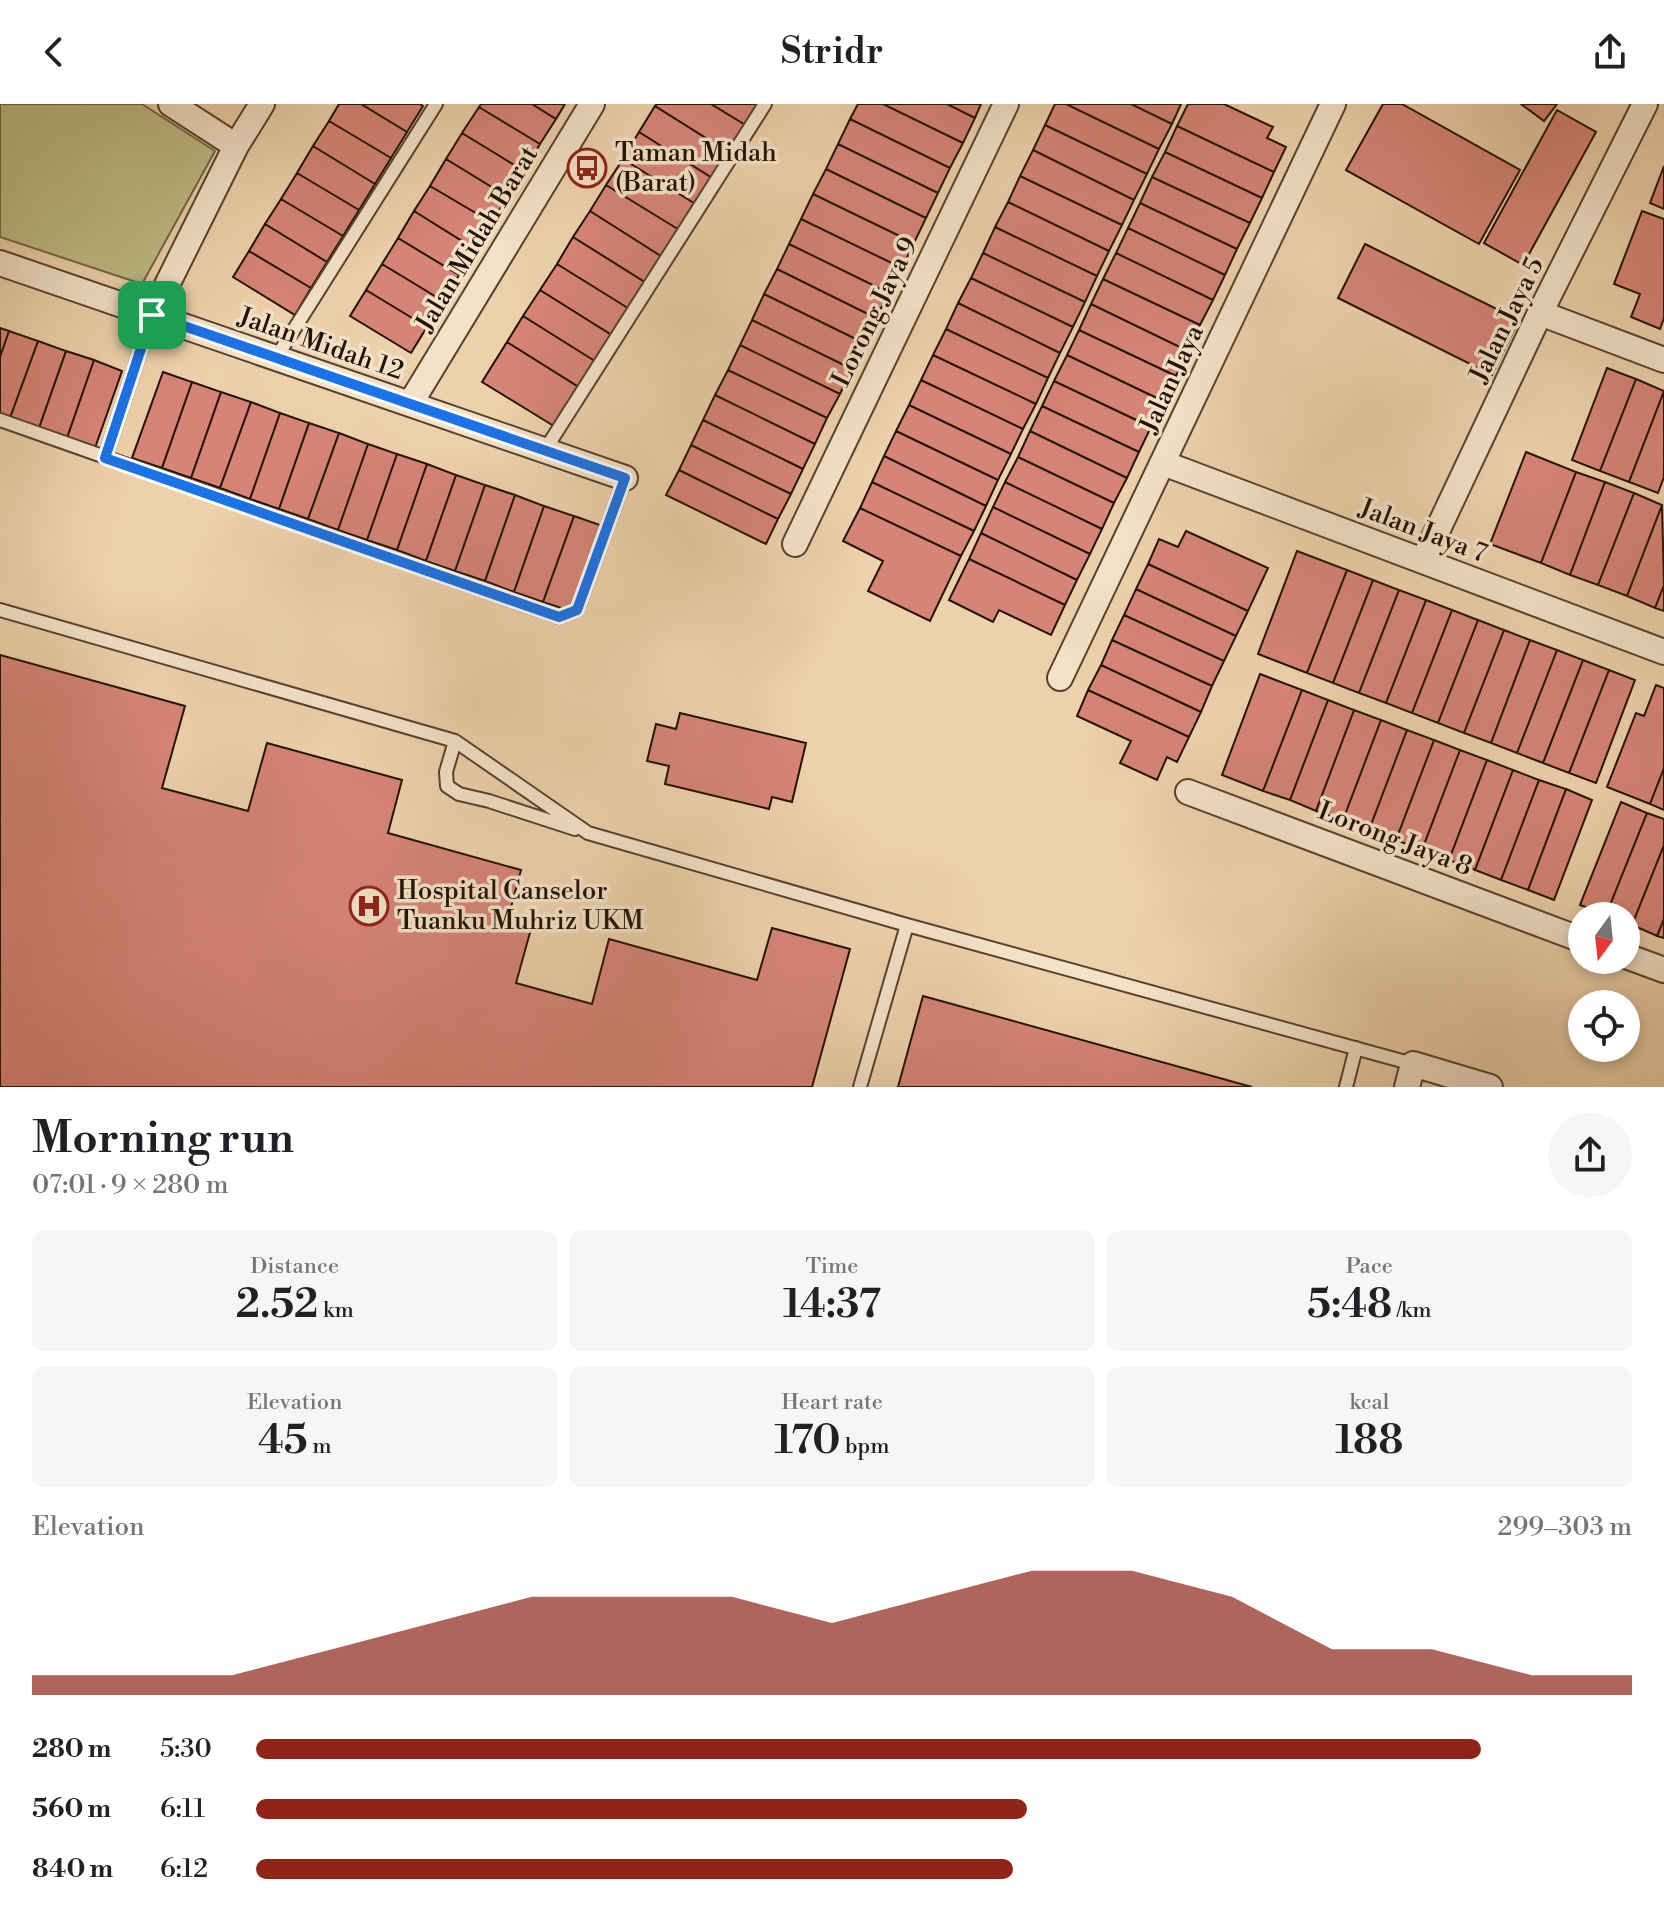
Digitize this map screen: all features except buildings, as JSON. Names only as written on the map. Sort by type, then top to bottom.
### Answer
[{"type":"street","points":[[171,104],[236,146]]},
{"type":"street","points":[[152,315],[236,146],[262,104]]},
{"type":"street","name":"Jalan Midah Barat","points":[[410,404],[592,104]]},
{"type":"street","name":"Lorong Jaya 9","points":[[795,544],[1006,104]]},
{"type":"street","name":"Jalan Jaya 5","points":[[1423,561],[1540,313],[1645,104]]},
{"type":"street","name":"Jalan Jaya","points":[[1060,678],[1331,105]]},
{"type":"street","name":"Jalan Midah 12","points":[[0,263],[625,478]]},
{"type":"street","points":[[1540,313],[1664,360]]},
{"type":"street","name":"Jalan Jaya 7","points":[[1163,463],[1664,652]]},
{"type":"street","name":"Lorong Jaya 8","points":[[1188,792],[1568,935]]},
{"type":"street","points":[[1640,961],[1664,970]]},
{"type":"street","points":[[1410,1076],[1490,1087]]},
{"type":"lane","points":[[276,358],[436,104]]},
{"type":"lane","points":[[545,450],[765,104]]},
{"type":"lane","points":[[105,458],[152,315]]},
{"type":"lane","points":[[0,420],[559,617],[577,610],[625,478]]},
{"type":"lane","points":[[0,610],[455,741],[588,833]]},
{"type":"lane","points":[[455,741],[446,772],[447,786],[459,794],[907,925],[1356,1048],[1410,1076]]},
{"type":"lane","points":[[860,1087],[907,925]]},
{"type":"lane","points":[[1346,1087],[1356,1048]]},
{"type":"shaded area","points":[[0,104],[142,104],[215,151],[142,284],[0,237]]},
{"type":"place","name":"Taman Midah (Barat)","points":[[587,168]]},
{"type":"place","name":"Hospital Canselor Tuanku Muhriz UKM","points":[[369,906]]},
{"type":"route","points":[[152,315],[625,478],[577,610],[559,617],[105,458],[152,315]]}]
